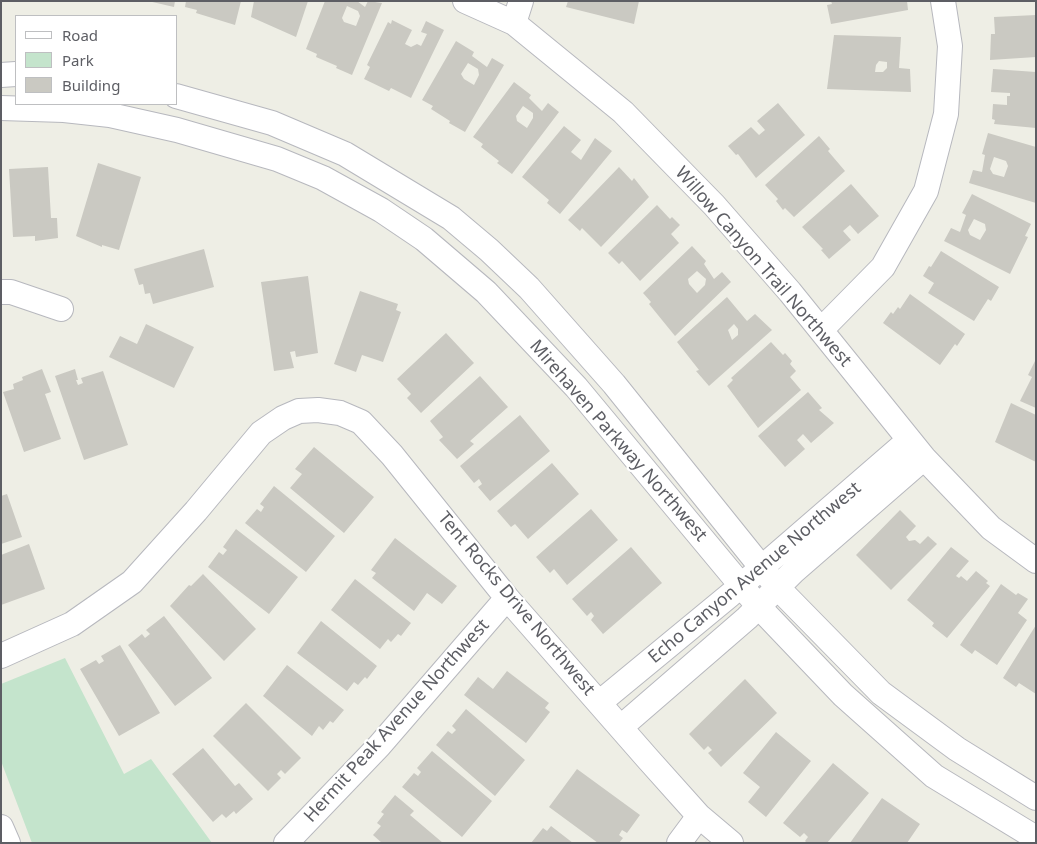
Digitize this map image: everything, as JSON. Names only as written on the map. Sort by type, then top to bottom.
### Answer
[{"type":"street","name":"Willow Canyon Trail Northwest","points":[[465,1],[517,12],[624,112],[714,205],[821,330],[924,458],[991,528],[1036,561]]},
{"type":"street","points":[[821,330],[883,267],[926,191],[946,114],[950,46],[943,1]]},
{"type":"street","points":[[1,75],[15,74]]},
{"type":"street","name":"Mirehaven Parkway Northwest","points":[[178,97],[272,123],[345,154],[451,218],[489,250],[529,288],[614,384],[778,588],[881,693],[957,749],[1036,798]]},
{"type":"street","name":"Mirehaven Parkway Northwest","points":[[1,108],[64,110],[110,115],[277,158],[323,178],[382,210],[424,239],[499,305],[576,387],[759,606],[843,695],[934,776],[1036,838]]},
{"type":"street","points":[[1,292],[11,292],[61,309]]},
{"type":"street","name":"Tent Rocks Drive Northwest","points":[[1,656],[72,624],[132,582],[196,511],[261,433],[299,410],[340,413],[361,422],[392,455],[507,598],[700,816],[730,843]]},
{"type":"street","name":"Echo Canyon Avenue Northwest","points":[[621,727],[778,588],[854,504],[908,440]]},
{"type":"street","name":"Echo Canyon Avenue Northwest","points":[[599,703],[760,566],[924,458]]},
{"type":"street","name":"Hermit Peak Avenue Northwest","points":[[286,843],[379,746],[507,598]]},
{"type":"street","points":[[679,843],[700,816]]},
{"type":"street","points":[[1,827],[8,843]]},
{"type":"green space","points":[[65,658],[124,774],[151,759],[212,843],[32,843],[1,761],[1,684]]},
{"type":"building","points":[[148,1],[175,1],[174,7]]},
{"type":"building","points":[[186,1],[241,1],[235,25],[196,13],[197,10],[185,7]]},
{"type":"building","points":[[254,1],[308,1],[296,37],[251,17]]},
{"type":"building","points":[[325,1],[357,1],[365,7],[368,1],[382,3],[352,75],[316,57],[317,54],[306,49]],"holes":[[[347,6],[358,11],[360,16],[356,26],[344,22],[342,18]]]},
{"type":"building","points":[[568,1],[639,1],[634,24],[566,7]]},
{"type":"building","points":[[831,1],[907,1],[908,10],[831,24],[827,5],[832,4]]},
{"type":"building","points":[[1036,15],[1036,57],[990,60],[991,34],[995,34],[994,17]]},
{"type":"building","points":[[392,20],[412,30],[405,44],[411,47],[417,44],[421,46],[427,34],[421,32],[426,21],[444,30],[411,98],[391,88],[389,91],[364,79],[370,67],[367,65],[388,22],[391,24]]},
{"type":"building","points":[[834,35],[901,37],[899,68],[910,69],[911,92],[827,89]],"holes":[[[879,61],[887,62],[887,68],[883,72],[875,72]]]},
{"type":"building","points":[[456,41],[474,52],[472,56],[487,67],[492,58],[504,65],[465,132],[449,123],[450,121],[431,109],[433,106],[422,100]],"holes":[[[468,63],[478,69],[479,75],[474,85],[464,79],[461,74]]]},
{"type":"building","points":[[993,69],[1036,72],[1036,128],[994,124],[995,120],[992,119],[993,104],[1007,105],[1007,96],[1010,96],[1010,93],[991,92]]},
{"type":"building","points":[[514,82],[531,95],[529,98],[542,111],[548,103],[559,112],[512,174],[497,163],[499,161],[481,147],[483,144],[473,137]],"holes":[[[523,106],[533,113],[533,118],[527,128],[517,121],[516,116]]]},
{"type":"building","points":[[778,103],[805,135],[756,178],[738,154],[736,155],[728,146],[751,127],[759,135],[765,130],[757,121]]},
{"type":"building","points":[[564,126],[581,140],[571,152],[581,160],[595,138],[612,151],[560,214],[547,203],[549,200],[522,177]]},
{"type":"building","points":[[988,133],[1036,147],[1036,203],[969,183],[973,170],[982,172],[985,155],[982,154]],"holes":[[[994,157],[1006,161],[1008,166],[1004,177],[993,174],[990,169]]]},
{"type":"building","points":[[819,136],[830,149],[828,151],[845,171],[794,217],[785,208],[783,210],[776,201],[778,199],[765,185]]},
{"type":"building","points":[[98,163],[141,177],[119,250],[102,245],[102,247],[76,236]]},
{"type":"building","points":[[48,167],[51,218],[57,218],[58,238],[35,241],[35,236],[13,237],[9,169]]},
{"type":"building","points":[[619,167],[632,181],[634,178],[649,197],[601,247],[582,228],[580,231],[568,220]]},
{"type":"building","points":[[851,184],[879,216],[858,234],[850,225],[843,231],[851,240],[829,259],[821,250],[823,249],[802,227]]},
{"type":"building","points":[[972,194],[1031,224],[1025,236],[1028,237],[1010,274],[944,241],[951,228],[960,232],[966,215],[962,213]],"holes":[[[974,219],[985,224],[986,230],[980,240],[970,235],[968,230]]]},
{"type":"building","points":[[657,205],[670,219],[672,217],[680,225],[671,234],[679,243],[640,281],[622,261],[619,264],[608,253]]},
{"type":"building","points":[[692,246],[706,261],[704,264],[714,279],[722,272],[731,282],[675,336],[649,304],[651,302],[643,293]],"holes":[[[697,271],[706,279],[705,285],[697,293],[689,284],[688,279]]]},
{"type":"building","points":[[204,249],[214,287],[153,304],[150,293],[145,294],[143,284],[139,285],[134,269]]},
{"type":"building","points":[[941,251],[999,287],[991,301],[988,299],[974,321],[928,293],[934,283],[923,276]]},
{"type":"building","points":[[308,276],[318,353],[296,357],[295,351],[290,352],[294,368],[274,371],[261,282]]},
{"type":"building","points":[[360,291],[398,304],[396,310],[401,312],[383,362],[362,355],[356,372],[334,364]]},
{"type":"building","points":[[910,294],[965,334],[957,346],[955,344],[940,365],[883,323],[891,312],[893,314],[898,307],[900,309]]},
{"type":"building","points":[[727,297],[747,321],[755,314],[772,330],[709,386],[696,371],[699,370],[677,342]],"holes":[[[734,324],[738,329],[738,335],[732,340],[728,330]]]},
{"type":"building","points":[[146,324],[194,347],[174,388],[109,357],[120,336],[137,344]]},
{"type":"building","points":[[446,333],[474,363],[421,413],[407,398],[411,394],[397,379]]},
{"type":"building","points":[[771,342],[783,355],[785,353],[792,361],[790,364],[796,371],[790,377],[801,390],[758,428],[727,386],[733,380],[731,378]]},
{"type":"building","points":[[1036,359],[1036,408],[1020,401],[1032,377],[1028,375]]},
{"type":"building","points":[[42,369],[51,392],[45,394],[61,439],[24,452],[3,392],[14,389],[13,384],[23,380],[22,377]]},
{"type":"building","points":[[75,369],[78,385],[83,383],[81,378],[103,371],[128,445],[84,460],[55,376]]},
{"type":"building","points":[[480,376],[508,407],[470,441],[474,444],[457,459],[439,440],[443,437],[430,421]]},
{"type":"building","points":[[808,392],[822,408],[819,410],[834,423],[811,443],[803,434],[797,440],[805,449],[785,467],[758,436]]},
{"type":"building","points":[[1011,403],[1036,415],[1036,462],[995,442]]},
{"type":"building","points":[[520,415],[550,451],[490,501],[478,487],[482,484],[479,479],[474,483],[460,466]]},
{"type":"building","points":[[314,447],[374,497],[344,533],[290,488],[302,474],[295,469]]},
{"type":"building","points":[[552,463],[579,494],[528,539],[515,524],[511,527],[497,511]]},
{"type":"building","points":[[274,486],[335,536],[306,572],[245,523],[257,509],[261,512],[264,507],[260,504]]},
{"type":"building","points":[[7,494],[22,537],[1,544],[1,496]]},
{"type":"building","points":[[591,509],[618,540],[567,585],[554,569],[550,573],[536,557]]},
{"type":"building","points":[[900,510],[916,526],[906,537],[909,541],[915,540],[920,544],[928,536],[937,544],[891,590],[856,555]]},
{"type":"building","points":[[236,529],[298,577],[269,614],[208,567],[219,552],[223,555],[227,550],[223,547]]},
{"type":"building","points":[[395,538],[457,586],[442,604],[427,593],[414,611],[372,578],[376,573],[371,570]]},
{"type":"building","points":[[29,544],[45,589],[1,605],[1,555]]},
{"type":"building","points":[[631,547],[662,583],[603,634],[591,620],[594,616],[591,612],[587,616],[572,599]]},
{"type":"building","points":[[951,547],[969,561],[956,576],[959,578],[961,576],[967,581],[976,571],[988,581],[986,583],[990,586],[947,638],[932,626],[934,623],[907,600]]},
{"type":"building","points":[[203,574],[256,629],[224,661],[170,606],[189,585],[191,586]]},
{"type":"building","points":[[355,579],[411,623],[401,636],[398,634],[391,642],[388,639],[380,649],[331,610]]},
{"type":"building","points":[[1001,584],[1016,595],[1018,593],[1028,599],[1018,613],[1027,620],[997,665],[975,650],[972,654],[960,645]]},
{"type":"building","points":[[164,616],[212,678],[175,706],[128,645],[142,634],[145,638],[150,634],[146,630]]},
{"type":"building","points":[[321,621],[377,666],[367,679],[365,677],[358,685],[354,682],[347,691],[297,653]]},
{"type":"building","points":[[1036,625],[1036,694],[1019,683],[1016,687],[1003,678]]},
{"type":"building","points":[[120,645],[160,713],[119,736],[80,669],[96,660],[99,664],[104,661],[101,656]]},
{"type":"building","points":[[287,665],[344,710],[333,723],[330,721],[323,730],[319,726],[312,736],[263,696]]},
{"type":"building","points":[[507,671],[549,703],[545,708],[550,712],[526,743],[464,695],[478,677],[493,689]]},
{"type":"building","points":[[745,679],[777,713],[721,767],[708,753],[712,750],[708,746],[704,750],[689,734]]},
{"type":"building","points":[[246,703],[301,758],[285,774],[281,770],[277,774],[281,778],[268,791],[213,736]]},
{"type":"building","points":[[466,709],[525,760],[495,796],[436,745],[448,731],[452,734],[456,730],[452,726]]},
{"type":"building","points":[[776,732],[811,761],[766,817],[748,802],[760,787],[743,773]]},
{"type":"building","points":[[203,748],[235,786],[239,783],[253,799],[236,814],[234,811],[226,818],[222,814],[213,822],[172,774]]},
{"type":"building","points":[[432,751],[492,801],[462,837],[402,787],[414,773],[418,776],[421,772],[417,768]]},
{"type":"building","points":[[833,763],[869,793],[827,843],[807,843],[805,841],[808,837],[804,833],[800,837],[783,823]]},
{"type":"building","points":[[577,769],[640,815],[627,833],[622,830],[619,835],[623,838],[619,843],[598,843],[549,807]]},
{"type":"building","points":[[395,795],[414,811],[410,815],[443,843],[382,843],[373,835],[381,826],[377,823],[384,814],[381,812]]},
{"type":"building","points":[[882,798],[920,824],[907,843],[850,843]]},
{"type":"building","points":[[551,826],[573,843],[531,843],[543,828],[547,831]]}]
